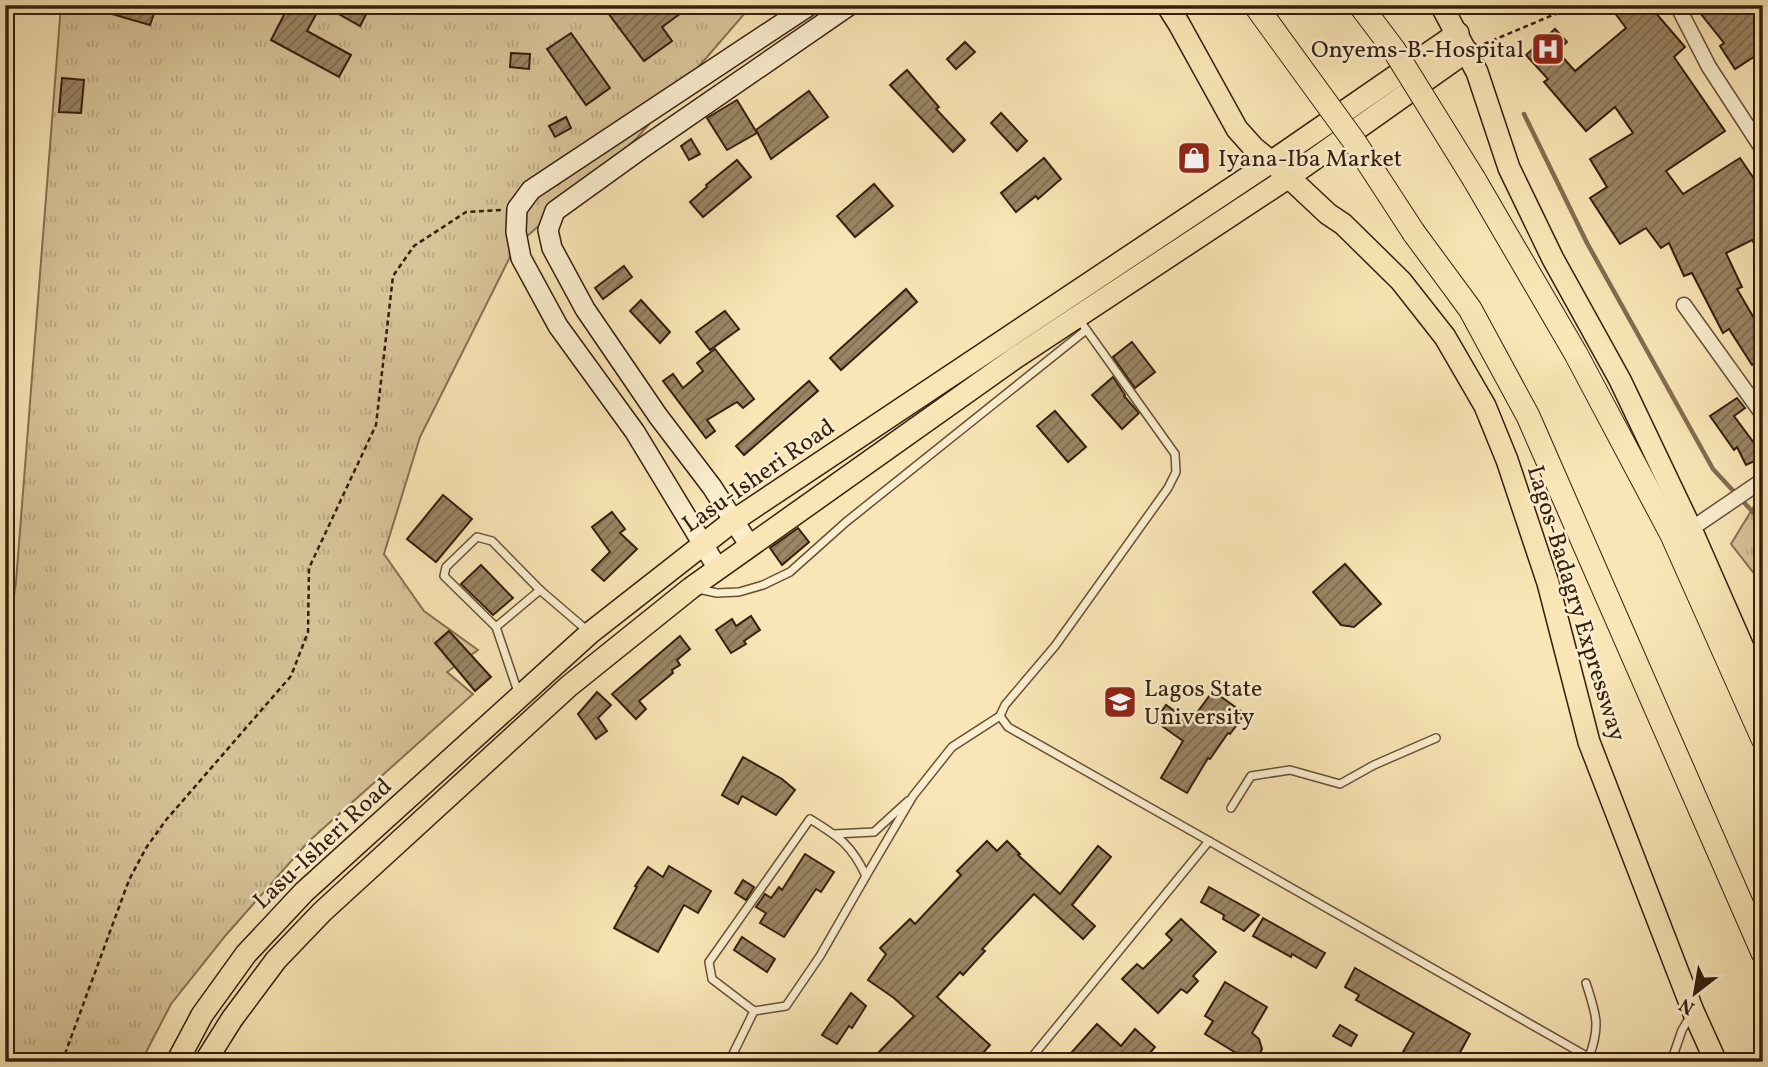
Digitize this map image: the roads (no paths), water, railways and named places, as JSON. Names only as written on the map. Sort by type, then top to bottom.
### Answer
[{"type":"highway","name":"Lagos-Badagry Expressway","points":[[1255,5],[1354,141],[1414,233],[1470,309],[1528,416],[1763,953]]},
{"type":"highway","points":[[1360,5],[1394,50],[1474,179],[1576,354],[1672,535],[1763,739]]},
{"type":"main road","points":[[718,569],[635,432],[558,326],[521,258],[516,232],[517,209],[531,190],[810,5]]},
{"type":"main road","points":[[750,546],[585,309],[552,248],[548,230],[555,211],[850,5]]},
{"type":"main road","name":"Lagos-Badagry Expressway","points":[[1167,5],[1237,129],[1328,214],[1352,232],[1401,281],[1445,337],[1485,406],[1507,460],[1548,583],[1589,741],[1693,1011],[1716,1062]]},
{"type":"main road","points":[[1441,5],[1478,72],[1509,168],[1553,259],[1620,380],[1691,529],[1763,693]]},
{"type":"main road","name":"Lasu-Isheri Road","points":[[177,1062],[202,1015],[246,954],[304,892],[590,633],[703,543],[1270,162],[1462,42]]},
{"type":"main road","name":"Lasu-Isheri Road","points":[[205,1062],[232,1019],[276,960],[322,912],[569,686],[691,588],[1004,366],[1081,323],[1289,177],[1462,42]]},
{"type":"street","points":[[1677,5],[1709,67],[1763,150]]},
{"type":"street","points":[[1684,305],[1763,415]]},
{"type":"street","points":[[1691,529],[1763,480]]},
{"type":"lane","points":[[691,588],[717,593],[739,592],[790,572],[1081,323],[1175,454],[1176,472],[1168,488],[1055,646],[1005,705],[1000,716],[953,747],[913,796],[874,832],[834,834]]},
{"type":"lane","points":[[520,696],[496,627],[444,576],[446,567],[477,537],[492,541],[540,590],[590,633]]},
{"type":"lane","points":[[496,627],[540,590]]},
{"type":"lane","points":[[1000,716],[1008,727],[1593,1060],[1598,1018],[1586,983]]},
{"type":"lane","points":[[1231,808],[1251,776],[1290,770],[1340,785],[1374,765],[1436,738]]},
{"type":"lane","points":[[866,876],[855,852],[810,819],[709,962],[712,979],[754,1011],[786,1006],[820,956],[913,796]]},
{"type":"lane","points":[[1028,1062],[1209,841]]},
{"type":"lane","points":[[729,1062],[754,1011]]},
{"type":"lane","points":[[1671,1062],[1682,1030],[1693,1011]]},
{"type":"waterway","points":[[1524,114],[1587,243],[1713,469],[1763,523]]},
{"type":"place","name":"Onyems-B.-Hospital","points":[[1548,49]]},
{"type":"place","name":"Iyana-Iba Market","points":[[1194,158]]},
{"type":"place","name":"Lagos State University","points":[[1120,702]]}]
